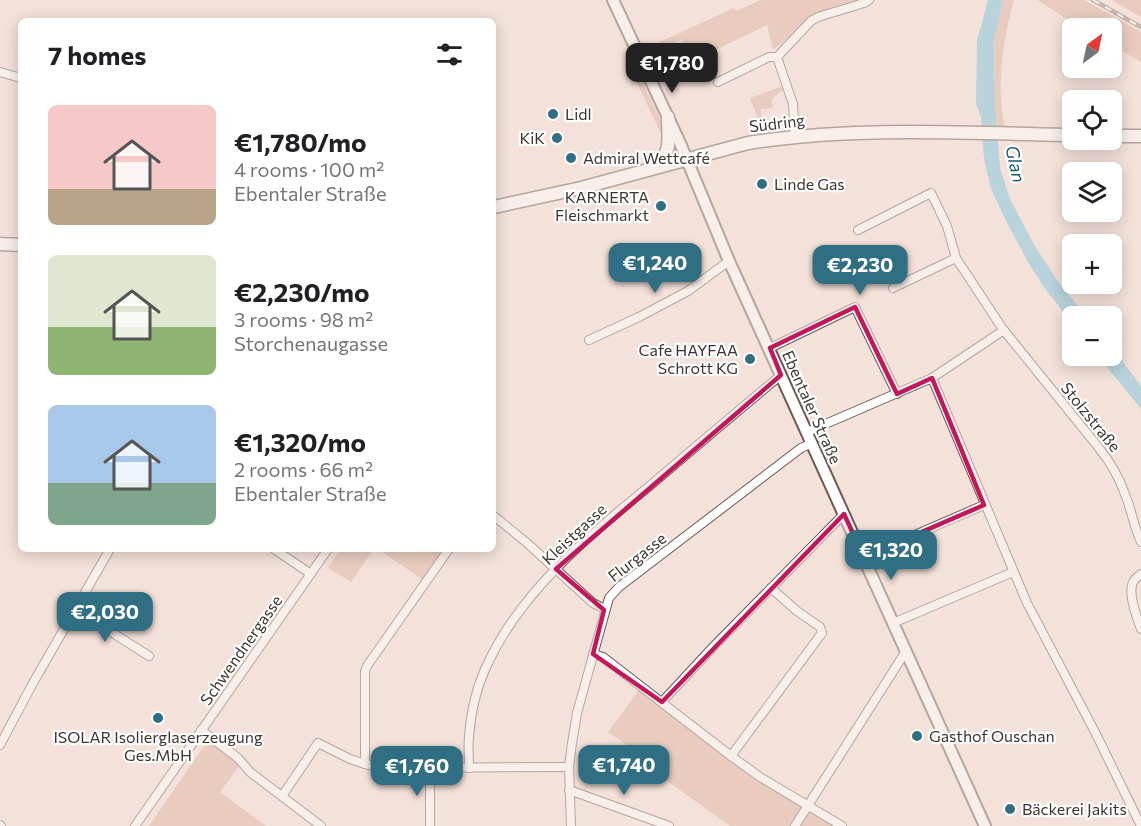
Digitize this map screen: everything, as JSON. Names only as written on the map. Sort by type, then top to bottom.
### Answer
[{"type":"main road","name":"Ebentaler Straße","points":[[613,0],[668,117],[729,261],[985,826]]},
{"type":"main road","points":[[648,170],[662,161],[666,153],[669,138],[668,117]]},
{"type":"main road","name":"Südring","points":[[496,207],[554,195],[748,143],[795,137],[872,133],[972,132],[1062,135]]},
{"type":"main road","points":[[1122,136],[1141,136]]},
{"type":"main road","points":[[0,244],[18,245]]},
{"type":"street","points":[[718,82],[769,57],[777,57],[811,21],[818,17],[870,0]]},
{"type":"street","points":[[777,57],[793,104],[795,137]]},
{"type":"street","points":[[0,72],[18,77]]},
{"type":"street","name":"Stolzstraße","points":[[858,230],[931,193],[947,226],[956,258],[1004,330],[1112,465],[1127,498],[1141,542]]},
{"type":"street","points":[[893,288],[956,258]]},
{"type":"street","points":[[589,340],[688,291],[729,261]]},
{"type":"street","points":[[770,348],[855,307],[897,394]]},
{"type":"street","name":"Flurgasse","points":[[571,826],[570,767],[577,713],[609,598],[619,587],[801,448],[809,437],[932,378],[1004,330]]},
{"type":"street","name":"Kleistgasse","points":[[470,768],[469,737],[472,717],[486,667],[514,618],[556,568],[616,514],[781,375]]},
{"type":"street","points":[[932,378],[1027,603],[1096,734],[1141,826]]},
{"type":"street","points":[[864,557],[984,505]]},
{"type":"street","points":[[662,702],[844,514]]},
{"type":"street","points":[[496,518],[556,568],[593,603],[605,609]]},
{"type":"street","points":[[0,746],[33,683],[108,552]]},
{"type":"street","points":[[278,552],[311,574]]},
{"type":"street","name":"Schwendnergasse","points":[[135,826],[326,552]]},
{"type":"street","points":[[364,764],[365,671],[446,552]]},
{"type":"street","points":[[893,623],[1013,572]]},
{"type":"street","points":[[1141,574],[1134,580],[1131,592],[1141,629]]},
{"type":"street","points":[[731,756],[822,633],[820,627],[796,611],[771,588]]},
{"type":"street","points":[[75,609],[149,656]]},
{"type":"street","points":[[795,826],[906,651]]},
{"type":"street","points":[[593,654],[603,657],[760,777],[842,826]]},
{"type":"street","points":[[201,730],[321,826]]},
{"type":"street","points":[[282,796],[318,742],[350,759],[383,768],[570,767]]},
{"type":"street","points":[[430,769],[430,826]]},
{"type":"street","points":[[569,790],[669,826]]},
{"type":"highlighted area","points":[[855,307],[897,394],[932,378],[984,505],[864,557],[844,514],[662,702],[593,654],[604,610],[556,569],[781,375],[770,348]]},
{"type":"shaded area","points":[[761,0],[863,0],[818,14],[773,50],[767,25],[707,54],[713,68],[695,76],[681,46],[684,44],[682,39],[656,51],[653,45],[734,8],[736,11]]},
{"type":"shaded area","points":[[1003,0],[1014,0],[1002,63],[1001,95],[1005,127],[997,127],[994,40]]},
{"type":"shaded area","points":[[1037,0],[1084,0],[1116,18],[1065,18]]},
{"type":"shaded area","points":[[1112,0],[1141,0],[1141,17]]},
{"type":"shaded area","points":[[1122,21],[1141,32],[1141,62],[1122,51]]},
{"type":"shaded area","points":[[640,77],[666,132],[664,140],[635,79]]},
{"type":"shaded area","points":[[782,86],[783,90],[772,99],[773,108],[761,109],[762,129],[750,98]]},
{"type":"shaded area","points":[[339,552],[372,552],[351,582],[328,568]]},
{"type":"shaded area","points":[[382,552],[443,552],[423,580]]},
{"type":"shaded area","points":[[639,690],[759,781],[804,807],[793,826],[730,826],[649,768],[652,763],[608,732]]},
{"type":"shaded area","points":[[208,740],[241,764],[220,792],[266,826],[149,826]]},
{"type":"shaded area","points":[[809,810],[834,826],[799,826]]},
{"type":"water","points":[[988,0],[1003,0],[994,41],[995,103],[1000,168],[1010,199],[1033,243],[1062,287],[1062,294],[1068,294],[1078,306],[1062,306],[1062,310],[1046,290],[1008,225],[991,189],[984,159],[981,117],[976,104],[977,41]]},
{"type":"water","points":[[1122,360],[1141,386],[1141,409],[1106,366],[1122,366]]},
{"type":"railway","points":[[1093,0],[1141,27]]},
{"type":"place","name":"Lidl","points":[[553,114]]},
{"type":"place","name":"KiK","points":[[557,138]]},
{"type":"place","name":"Admiral Wettcafé","points":[[571,158]]},
{"type":"place","name":"Linde Gas","points":[[762,184]]},
{"type":"place","name":"KARNERTA Fleischmarkt","points":[[661,206]]},
{"type":"place","name":"Cafe HAYFAA Schrott KG","points":[[750,359]]},
{"type":"place","name":"ISOLAR Isolierglaserzeugung Ges.MbH","points":[[158,718]]},
{"type":"place","name":"Gasthof Ouschan","points":[[917,736]]},
{"type":"place","name":"Bäckerei Jakits","points":[[1010,809]]},
{"type":"water label","name":"Glan","points":[[1015,164]]}]
